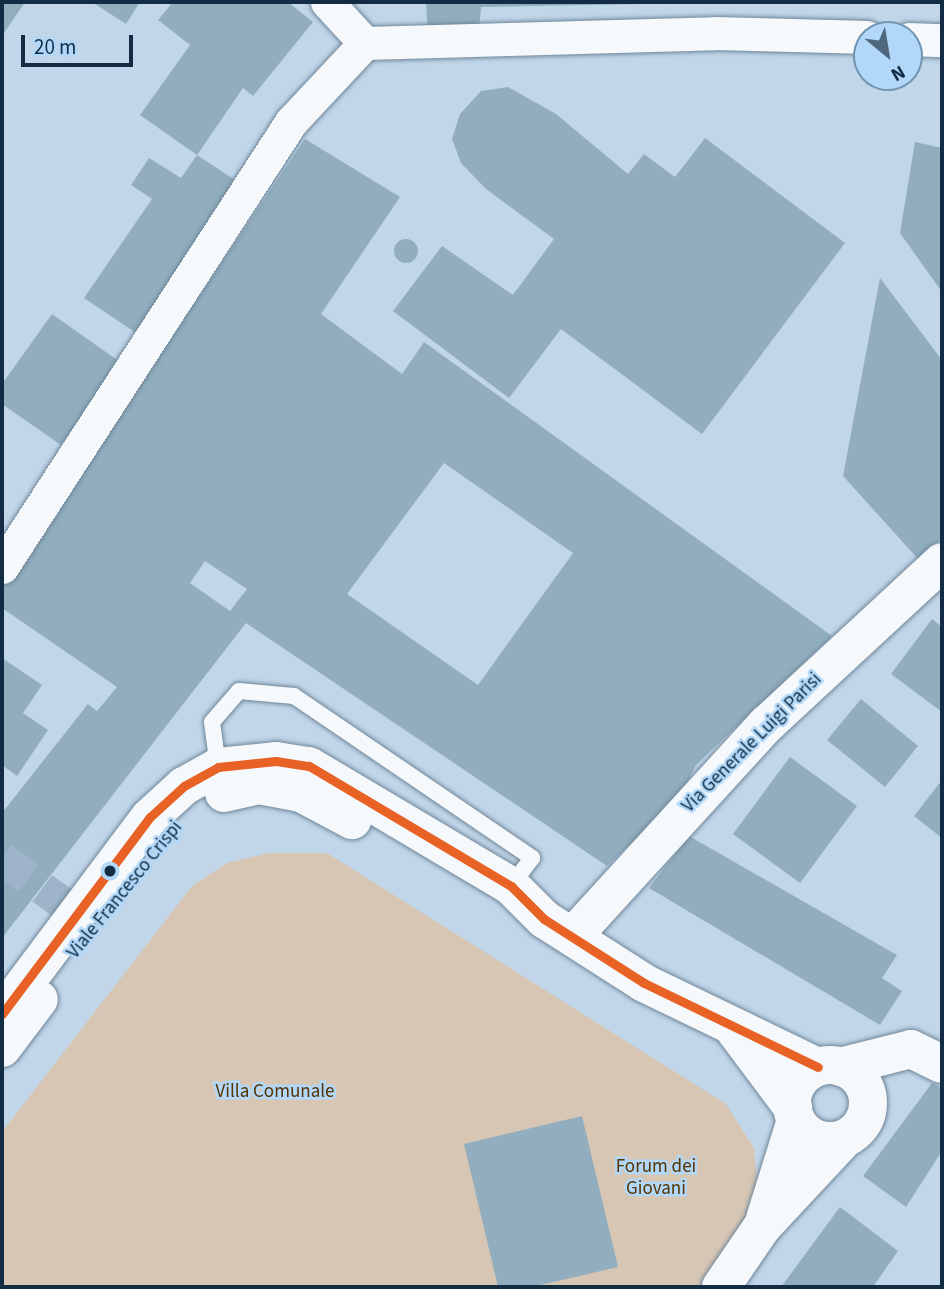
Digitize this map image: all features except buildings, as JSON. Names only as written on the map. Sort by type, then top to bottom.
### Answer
[{"type":"street","points":[[327,2],[365,43]]},
{"type":"street","points":[[2,567],[291,122],[365,43],[715,33],[853,37]]},
{"type":"street","points":[[923,39],[942,40]]},
{"type":"street","name":"Via Generale Luigi Parisi","points":[[559,927],[767,724],[942,562]]},
{"type":"street","name":"Viale Francesco Crispi","points":[[2,1014],[150,817],[184,786],[218,767],[276,761],[309,766],[511,886],[559,927],[644,983],[730,1025],[860,1079],[869,1101],[863,1124],[844,1139],[822,1141],[794,1114],[730,1025]]},
{"type":"street","name":"Viale Francesco Crispi","points":[[2,1048],[179,822],[199,804],[260,785],[301,793],[497,906],[559,927]]},
{"type":"street","points":[[762,1227],[794,1114],[801,1079],[829,1067],[911,1049],[942,1064]]},
{"type":"street","points":[[722,1287],[762,1227],[844,1139]]},
{"type":"lane","points":[[218,767],[212,722],[239,691],[294,696],[532,858],[511,886]]},
{"type":"green space","name":"Villa Comunale","points":[[269,853],[327,853],[726,1104],[754,1148],[759,1199],[698,1287],[2,1287],[2,1132],[192,886],[227,863]]},
{"type":"tunnel","points":[[2,858],[94,926]]},
{"type":"transit line","points":[[2,1014],[150,817],[184,786],[218,767],[276,761],[309,766],[511,886],[544,919],[644,983],[818,1067]]},
{"type":"park label","name":"Forum dei Giovani","points":[[656,1178]]}]
